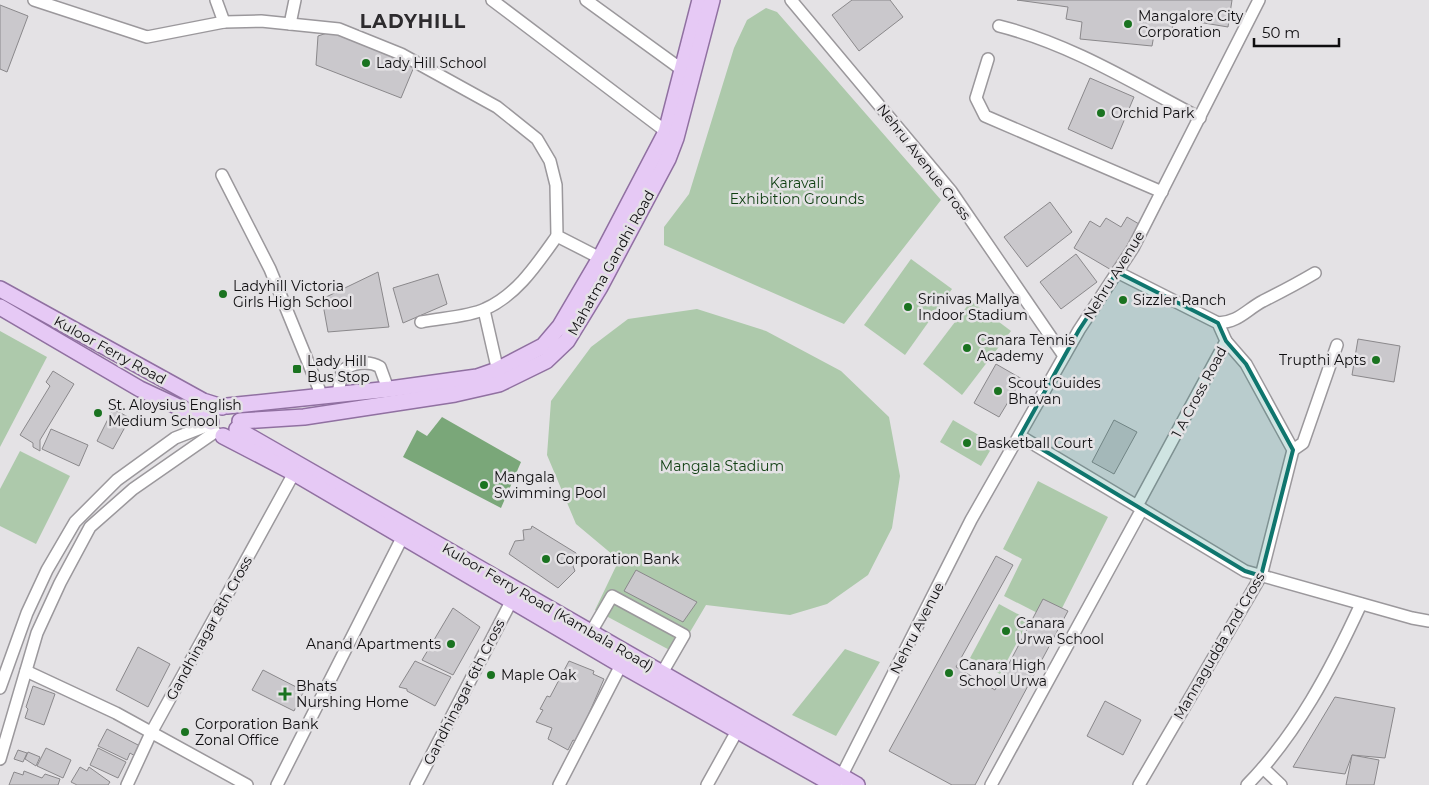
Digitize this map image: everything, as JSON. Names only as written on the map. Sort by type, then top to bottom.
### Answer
[{"type":"main road","name":"Mahatma Gandhi Road","points":[[239,425],[455,394],[546,361],[567,341],[605,279],[668,159],[681,69],[700,0]]},
{"type":"main road","name":"Mahatma Gandhi Road","points":[[225,406],[388,389],[476,377],[499,377],[543,346],[560,326],[671,135],[712,0]]},
{"type":"main road","name":"Kuloor Ferry Road","points":[[0,289],[203,401],[225,406]]},
{"type":"main road","name":"Kuloor Ferry Road","points":[[0,307],[140,389],[215,428]]},
{"type":"main road","points":[[225,406],[235,410],[239,425],[231,435],[215,428],[214,411],[225,406]]},
{"type":"main road","name":"Kuloor Ferry Road (Kambala Road)","points":[[239,425],[515,594],[622,665],[737,731],[838,782],[857,785]]},
{"type":"main road","name":"Kuloor Ferry Road (Kambala Road)","points":[[215,428],[403,536],[591,632],[838,782]]},
{"type":"street","points":[[34,0],[147,37],[224,22],[290,24],[340,29],[401,54],[497,107],[525,128],[544,148],[550,161],[558,201],[557,236],[521,284],[504,298],[484,310],[421,322]]},
{"type":"street","points":[[216,0],[224,22]]},
{"type":"street","points":[[290,24],[295,0]]},
{"type":"street","points":[[492,0],[671,135]]},
{"type":"street","points":[[586,0],[681,69]]},
{"type":"street","name":"Nehru Avenue Cross","points":[[791,0],[951,190],[1064,356]]},
{"type":"street","name":"Nehru Avenue","points":[[838,782],[971,520],[1064,356],[1133,248],[1259,0]]},
{"type":"street","points":[[999,26],[1029,34],[1092,61],[1200,118]]},
{"type":"street","points":[[988,59],[976,98],[985,116],[1162,192]]},
{"type":"street","points":[[222,176],[270,270],[316,381],[319,390],[317,396]]},
{"type":"street","points":[[557,236],[600,258]]},
{"type":"street","points":[[1117,272],[1218,323],[1231,322],[1262,302],[1282,293],[1315,273]]},
{"type":"street","points":[[484,310],[499,377]]},
{"type":"street","name":"1 A Cross Road","points":[[991,785],[1226,341],[1218,323]]},
{"type":"street","points":[[1226,341],[1246,364],[1293,450],[1303,443],[1306,436],[1337,345]]},
{"type":"street","points":[[338,394],[342,371],[351,365],[363,364],[380,367],[388,389]]},
{"type":"street","points":[[0,688],[27,613],[47,570],[75,522],[117,480],[175,438],[215,428]]},
{"type":"street","points":[[0,759],[5,719],[26,671],[37,634],[62,578],[90,527],[113,505],[215,428]]},
{"type":"street","points":[[1020,436],[1245,571],[1360,604],[1429,621]]},
{"type":"street","name":"Mannagudda 2nd Cross","points":[[1139,785],[1261,576],[1293,450]]},
{"type":"street","name":"Gandhinagar 8th Cross","points":[[127,785],[151,733],[294,473]]},
{"type":"street","points":[[277,785],[403,536]]},
{"type":"street","points":[[47,570],[62,578]]},
{"type":"street","name":"Gandhinagar 6th Cross","points":[[416,785],[515,594]]},
{"type":"street","points":[[591,632],[612,596],[684,635],[662,674]]},
{"type":"street","points":[[1247,785],[1263,768],[1321,686],[1360,604]]},
{"type":"street","points":[[559,785],[622,665]]},
{"type":"street","points":[[26,671],[116,713],[247,785]]},
{"type":"street","points":[[707,785],[737,731]]},
{"type":"street","points":[[1263,768],[1280,785]]},
{"type":"highlighted area","points":[[1117,272],[1218,323],[1226,341],[1246,364],[1293,450],[1261,576],[1245,571],[1020,436],[1079,330]]},
{"type":"green space","name":"Karavali Exhibition Grounds","points":[[766,8],[777,12],[941,200],[844,324],[664,245],[664,227],[689,194],[734,48],[747,20]]},
{"type":"green space","name":"Srinivas Mallya Indoor Stadium","points":[[911,259],[952,289],[905,355],[864,325]]},
{"type":"green space","name":"Canara Tennis Academy","points":[[971,301],[1011,331],[962,395],[923,364]]},
{"type":"green space","name":"Mangala Stadium","points":[[697,309],[766,331],[841,371],[889,417],[900,476],[892,528],[868,575],[827,604],[790,615],[706,605],[677,654],[595,610],[619,560],[576,524],[547,455],[551,401],[591,347],[628,319]]},
{"type":"green space","points":[[0,331],[47,357],[0,447]]},
{"type":"green space","name":"Basketball Court","points":[[953,420],[994,444],[981,466],[940,442]]},
{"type":"green space","points":[[20,451],[70,476],[36,544],[0,526],[0,489]]},
{"type":"green space","points":[[1038,481],[1108,517],[1055,622],[1004,596],[1022,559],[1003,549]]},
{"type":"green space","points":[[999,604],[1029,620],[1000,674],[970,658]]},
{"type":"green space","points":[[845,649],[880,662],[836,736],[792,715]]},
{"type":"shaded area","name":"Mangala Swimming Pool","points":[[442,417],[521,462],[501,508],[403,457],[417,430],[427,436]]},
{"type":"building","points":[[852,0],[890,0],[903,17],[859,51],[832,15]]},
{"type":"building","name":"Mangalore City Corporation","points":[[1017,0],[1232,0],[1228,27],[1174,18],[1172,31],[1155,29],[1152,46],[1080,39],[1082,22],[1066,19],[1068,7]]},
{"type":"building","points":[[0,5],[28,16],[7,72],[0,69]]},
{"type":"building","name":"Lady Hill School","points":[[339,29],[416,62],[401,98],[316,65],[318,36]]},
{"type":"building","name":"Orchid Park","points":[[1090,78],[1134,97],[1112,149],[1068,129]]},
{"type":"building","points":[[1050,202],[1072,232],[1027,267],[1004,237]]},
{"type":"building","points":[[1127,217],[1139,224],[1113,271],[1074,248],[1090,221],[1100,227],[1106,218],[1121,227]]},
{"type":"building","points":[[1076,254],[1097,282],[1061,309],[1040,282]]},
{"type":"building","points":[[378,272],[389,327],[328,332],[322,299]]},
{"type":"building","points":[[438,274],[447,304],[403,323],[393,288]]},
{"type":"building","name":"Trupthi Apts","points":[[1358,339],[1400,346],[1394,382],[1352,375]]},
{"type":"building","name":"Scout Guides Bhavan","points":[[996,364],[1022,379],[999,417],[974,403]]},
{"type":"building","points":[[53,371],[74,384],[40,440],[40,451],[33,447],[33,443],[20,435],[50,386],[46,382]]},
{"type":"building","points":[[113,409],[130,418],[113,449],[97,441]]},
{"type":"building","points":[[1114,420],[1137,432],[1114,474],[1092,462]]},
{"type":"building","points":[[51,429],[88,445],[79,466],[42,449]]},
{"type":"building","name":"Corporation Bank","points":[[532,526],[576,553],[578,561],[573,566],[575,571],[558,588],[509,554],[515,541],[524,540],[523,530],[531,529]]},
{"type":"building","name":"Canara High School Urwa","points":[[996,556],[1013,565],[956,667],[995,690],[1043,599],[1068,611],[975,785],[952,785],[889,751]]},
{"type":"building","points":[[636,570],[697,602],[683,622],[624,591]]},
{"type":"building","name":"Anand Apartments","points":[[453,608],[480,627],[453,675],[422,660]]},
{"type":"building","points":[[138,647],[170,664],[148,707],[116,690]]},
{"type":"building","points":[[415,661],[451,677],[435,706],[407,691],[407,689],[399,687]]},
{"type":"building","points":[[569,661],[594,671],[593,674],[604,679],[578,742],[573,740],[568,750],[548,739],[552,728],[536,722],[543,710],[540,709],[547,696],[550,697]]},
{"type":"building","points":[[263,670],[304,691],[294,711],[252,690]]},
{"type":"building","points":[[33,686],[55,694],[44,725],[25,718],[28,709],[26,707]]},
{"type":"building","points":[[1335,697],[1395,708],[1385,758],[1352,755],[1345,774],[1293,767]]},
{"type":"building","points":[[1105,701],[1141,720],[1123,755],[1087,736]]},
{"type":"building","points":[[107,729],[140,746],[135,756],[130,753],[127,760],[98,746]]},
{"type":"building","points":[[46,748],[71,760],[63,778],[37,766]]},
{"type":"building","points":[[98,748],[126,762],[118,778],[90,765]]},
{"type":"building","points":[[18,750],[27,753],[23,762],[14,759]]},
{"type":"building","points":[[28,752],[40,757],[36,766],[25,759]]},
{"type":"building","points":[[1352,755],[1379,760],[1374,785],[1346,785]]},
{"type":"building","points":[[80,767],[87,771],[89,767],[110,782],[108,785],[77,785],[71,782]]},
{"type":"building","points":[[24,771],[42,778],[45,774],[60,779],[58,785],[9,785],[14,772],[23,775]]},
{"type":"place","name":"Mangalore City Corporation","points":[[1128,24]]},
{"type":"place","name":"Lady Hill School","points":[[366,63]]},
{"type":"place","name":"Orchid Park","points":[[1101,113]]},
{"type":"place","name":"Ladyhill Victoria Girls High School","points":[[223,294]]},
{"type":"place","name":"Sizzler Ranch","points":[[1123,300]]},
{"type":"place","name":"Srinivas Mallya Indoor Stadium","points":[[908,307]]},
{"type":"place","name":"Canara Tennis Academy","points":[[967,348]]},
{"type":"place","name":"Trupthi Apts","points":[[1376,360]]},
{"type":"place","name":"Lady Hill Bus Stop","points":[[297,369]]},
{"type":"place","name":"Scout Guides Bhavan","points":[[998,391]]},
{"type":"place","name":"St. Aloysius English Medium School","points":[[98,413]]},
{"type":"place","name":"Basketball Court","points":[[967,443]]},
{"type":"place","name":"Mangala Swimming Pool","points":[[484,485]]},
{"type":"place","name":"Corporation Bank","points":[[546,559]]},
{"type":"place","name":"Canara Urwa School","points":[[1006,631]]},
{"type":"place","name":"Anand Apartments","points":[[451,644]]},
{"type":"place","name":"Canara High School Urwa","points":[[949,673]]},
{"type":"place","name":"Maple Oak","points":[[491,675]]},
{"type":"place","name":"Bhats Nurshing Home","points":[[285,694]]},
{"type":"place","name":"Corporation Bank Zonal Office","points":[[185,732]]},
{"type":"district","name":"LADYHILL","points":[[413,21]]}]
